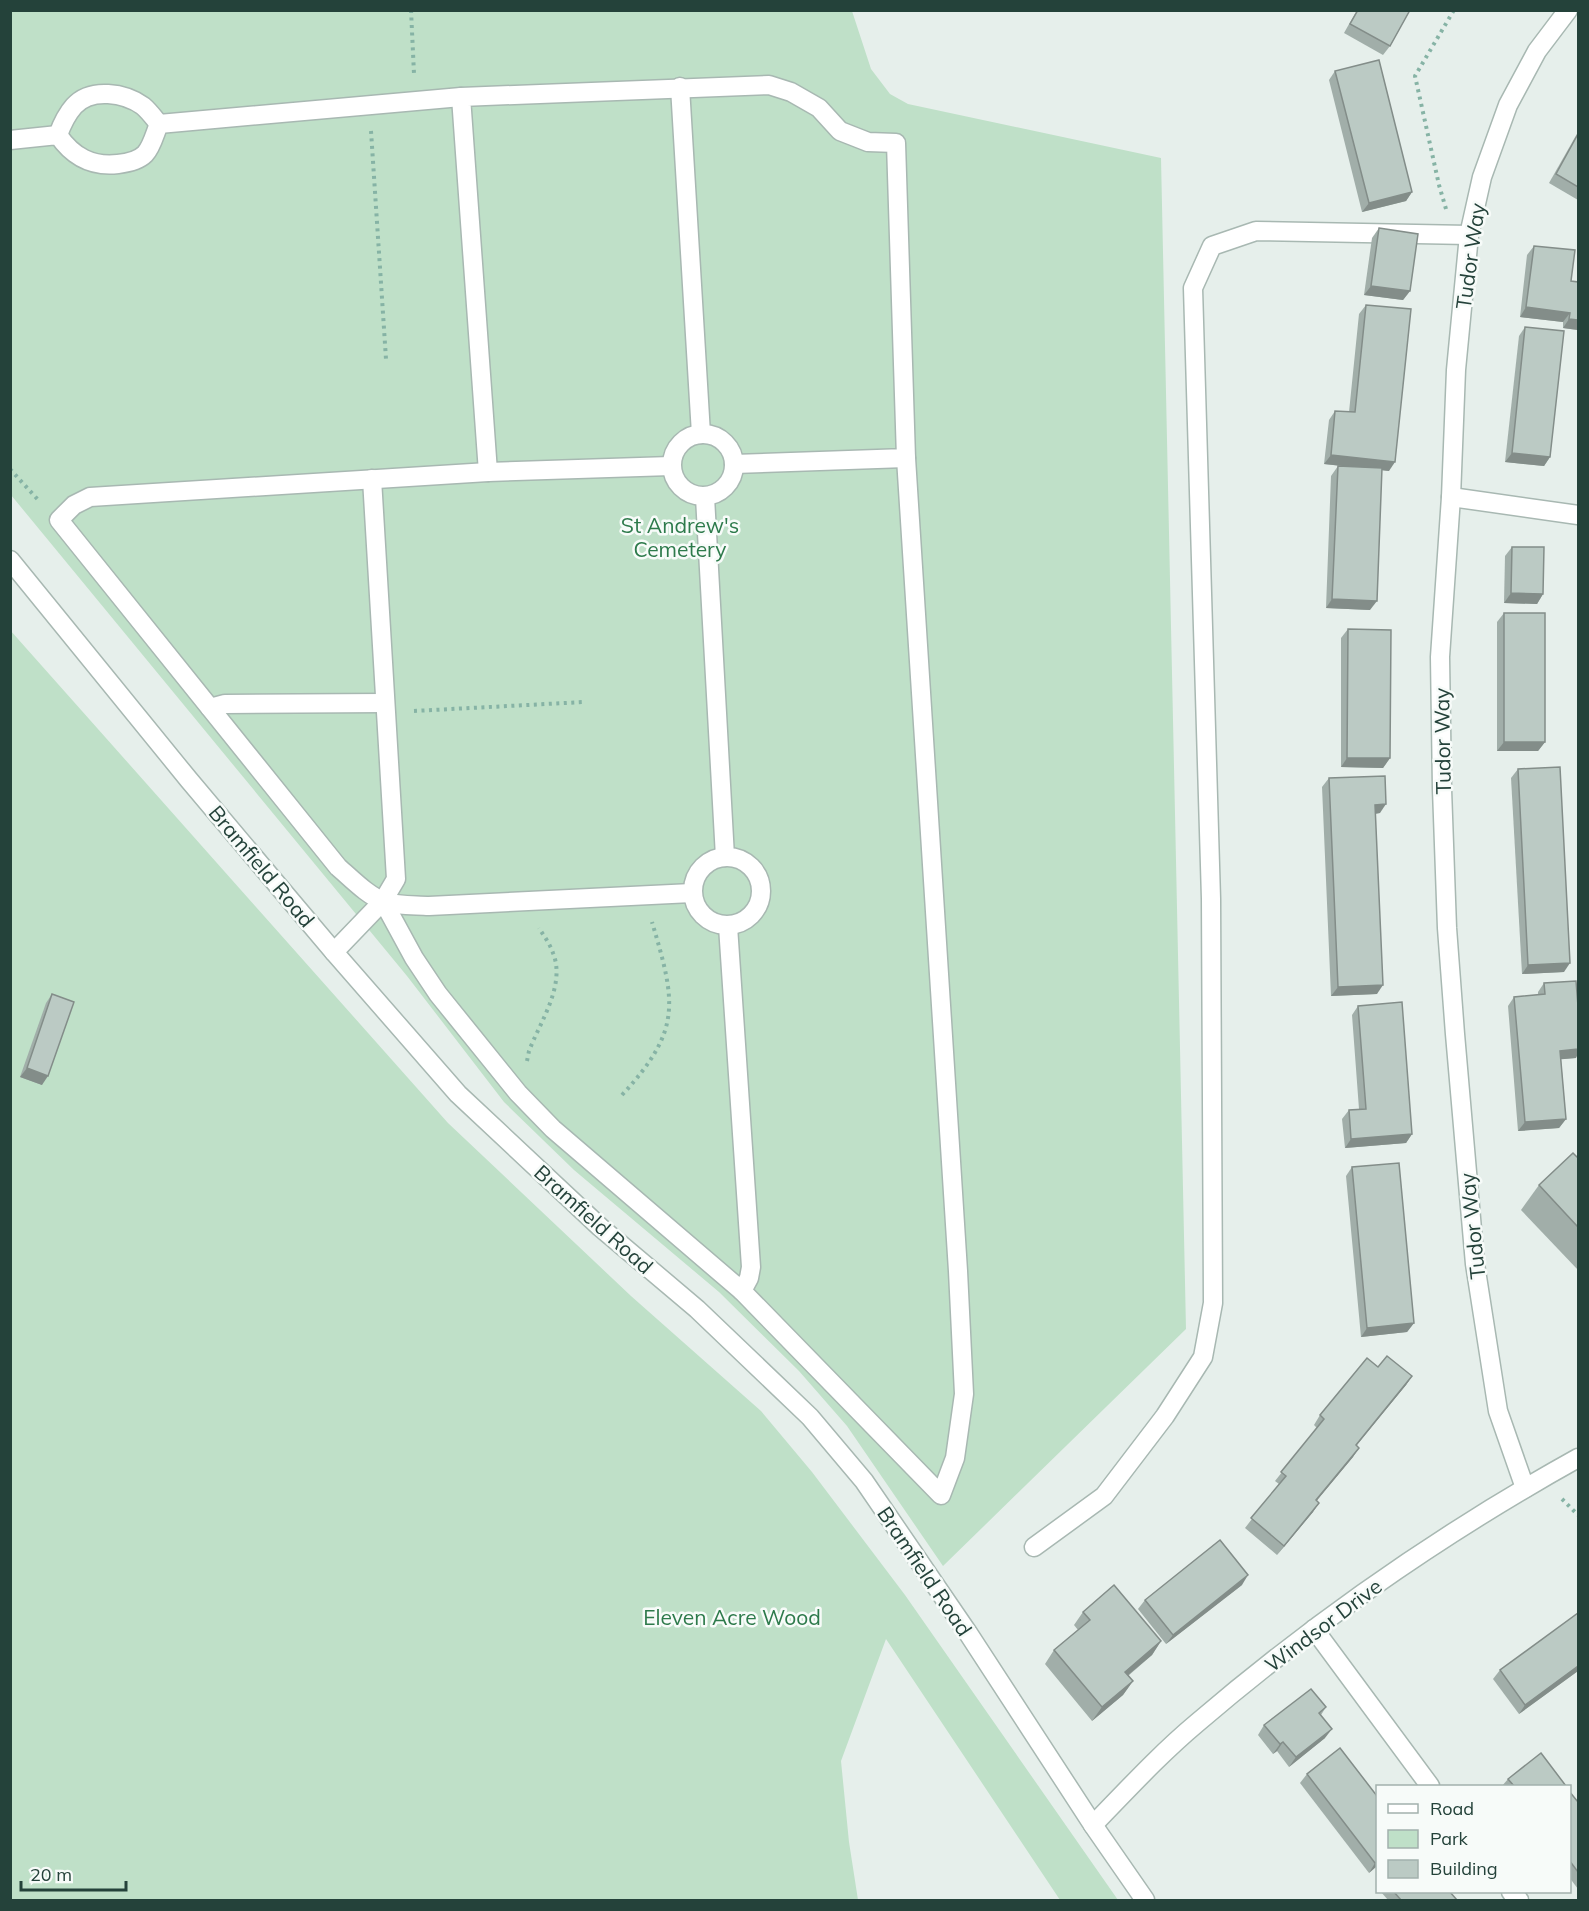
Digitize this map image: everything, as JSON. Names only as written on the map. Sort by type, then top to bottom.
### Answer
[{"type":"street","name":"Tudor Way","points":[[1525,1488],[1498,1411],[1475,1264],[1455,1034],[1446,882],[1440,657],[1451,497],[1462,235],[1508,105],[1537,51],[1568,10]]},
{"type":"street","points":[[159,124],[461,98],[769,85],[791,92],[819,108],[840,131],[868,142],[896,143],[906,458],[964,1394],[955,1458],[941,1495],[742,1291],[553,1129],[518,1093],[438,994],[414,958],[383,902],[338,867],[59,520],[74,505],[90,497],[488,472],[671,466]]},
{"type":"street","points":[[680,87],[701,434]]},
{"type":"street","points":[[58,135],[64,120],[75,104],[90,96],[109,94],[129,98],[145,107],[159,124]]},
{"type":"street","points":[[461,98],[488,472]]},
{"type":"street","points":[[58,135],[78,157],[89,162],[109,165],[131,162],[145,154],[159,124]]},
{"type":"street","points":[[10,140],[58,135]]},
{"type":"street","points":[[1034,1547],[1104,1496],[1165,1416],[1203,1357],[1213,1303],[1211,899],[1193,288],[1212,246],[1256,231],[1462,235]]},
{"type":"street","points":[[701,434],[713,435],[724,441],[731,451],[734,464],[733,476],[726,486],[717,494],[705,497],[692,495],[682,489],[674,479],[671,466],[673,454],[679,444],[689,437],[701,434]]},
{"type":"street","points":[[734,464],[906,458]]},
{"type":"street","points":[[334,952],[383,902],[396,879],[372,479]]},
{"type":"street","points":[[705,497],[725,857]]},
{"type":"street","points":[[1451,497],[1578,515]]},
{"type":"street","name":"Bramfield Road","points":[[10,560],[189,780],[458,1094],[600,1227],[705,1317],[810,1417],[864,1481],[1145,1900]]},
{"type":"street","points":[[210,708],[225,704],[385,708]]},
{"type":"street","points":[[725,857],[738,859],[750,866],[758,876],[761,890],[759,903],[752,914],[741,922],[728,926],[715,924],[704,916],[696,906],[692,893],[694,880],[701,869],[712,861],[725,857]]},
{"type":"street","points":[[383,902],[429,906],[692,893]]},
{"type":"street","points":[[728,926],[751,1267],[749,1278],[742,1291]]},
{"type":"street","name":"Windsor Drive","points":[[1093,1825],[1196,1723],[1314,1629],[1416,1556],[1578,1458]]},
{"type":"street","points":[[1314,1629],[1429,1785]]},
{"type":"path","points":[[411,10],[416,101]]},
{"type":"path","points":[[1454,10],[1415,76],[1439,184],[1462,235]]},
{"type":"path","points":[[369,106],[386,359]]},
{"type":"path","points":[[10,469],[59,520]]},
{"type":"path","points":[[385,708],[584,702]]},
{"type":"path","points":[[622,1095],[642,1073],[658,1050],[667,1026],[671,1001],[666,968],[645,896]]},
{"type":"path","points":[[518,902],[539,928],[554,954],[557,970],[555,988],[529,1051],[526,1071],[528,1103]]},
{"type":"green space","name":"St Andrew's Cemetery","points":[[10,11],[852,11],[871,69],[890,94],[908,104],[1161,158],[1186,1329],[943,1566],[847,1426],[799,1371],[719,1292],[574,1170],[504,1102],[407,976],[11,495]]},
{"type":"green space","name":"Eleven Acre Wood","points":[[10,630],[448,1123],[631,1296],[761,1411],[812,1472],[905,1595],[1118,1900],[1060,1900],[886,1639],[841,1761],[849,1842],[858,1900],[11,1900]]},
{"type":"building","points":[[1358,10],[1410,10],[1390,46],[1350,24]]},
{"type":"building","points":[[1379,60],[1412,192],[1369,203],[1335,71]]},
{"type":"building","points":[[1578,134],[1578,187],[1556,174]]},
{"type":"building","points":[[1379,228],[1418,234],[1410,291],[1371,286]]},
{"type":"building","points":[[1534,246],[1575,250],[1571,281],[1578,282],[1578,320],[1569,319],[1570,313],[1526,307]]},
{"type":"building","points":[[1366,305],[1411,309],[1395,462],[1331,455],[1335,411],[1355,412]]},
{"type":"building","points":[[1525,327],[1564,331],[1550,457],[1512,453]]},
{"type":"building","points":[[1338,466],[1382,468],[1377,601],[1332,599]]},
{"type":"building","points":[[1512,547],[1544,547],[1543,594],[1511,593]]},
{"type":"building","points":[[1504,613],[1545,613],[1545,742],[1504,742]]},
{"type":"building","points":[[1348,629],[1391,630],[1390,758],[1347,758]]},
{"type":"building","points":[[1560,767],[1570,963],[1528,965],[1518,769]]},
{"type":"building","points":[[1385,776],[1386,804],[1375,805],[1383,985],[1338,987],[1329,778]]},
{"type":"building","points":[[1576,981],[1578,1049],[1560,1051],[1566,1119],[1525,1122],[1514,997],[1545,994],[1544,983]]},
{"type":"building","points":[[52,994],[74,1002],[48,1076],[27,1068]]},
{"type":"building","points":[[1402,1002],[1412,1134],[1351,1139],[1349,1110],[1366,1109],[1358,1006]]},
{"type":"building","points":[[1573,1153],[1578,1158],[1578,1227],[1539,1185]]},
{"type":"building","points":[[1399,1163],[1414,1323],[1367,1328],[1352,1167]]},
{"type":"building","points":[[1387,1356],[1412,1376],[1356,1445],[1359,1448],[1316,1500],[1319,1503],[1284,1546],[1251,1518],[1286,1476],[1281,1472],[1324,1419],[1320,1415],[1367,1358],[1378,1367]]},
{"type":"building","points":[[1220,1540],[1248,1575],[1173,1635],[1145,1600]]},
{"type":"building","points":[[1114,1585],[1161,1641],[1125,1672],[1133,1681],[1102,1707],[1054,1650],[1090,1620],[1083,1612]]},
{"type":"building","points":[[1578,1613],[1578,1666],[1525,1705],[1500,1670]]},
{"type":"building","points":[[1311,1689],[1326,1707],[1319,1713],[1332,1729],[1296,1757],[1283,1742],[1280,1744],[1264,1725]]},
{"type":"building","points":[[1340,1748],[1376,1795],[1376,1862],[1375,1863],[1307,1774]]},
{"type":"building","points":[[1541,1753],[1565,1785],[1513,1785],[1508,1779]]},
{"type":"building","points":[[1571,1793],[1578,1802],[1578,1872],[1571,1863]]},
{"type":"building","points":[[1395,1893],[1451,1893],[1457,1900],[1401,1900]]}]
